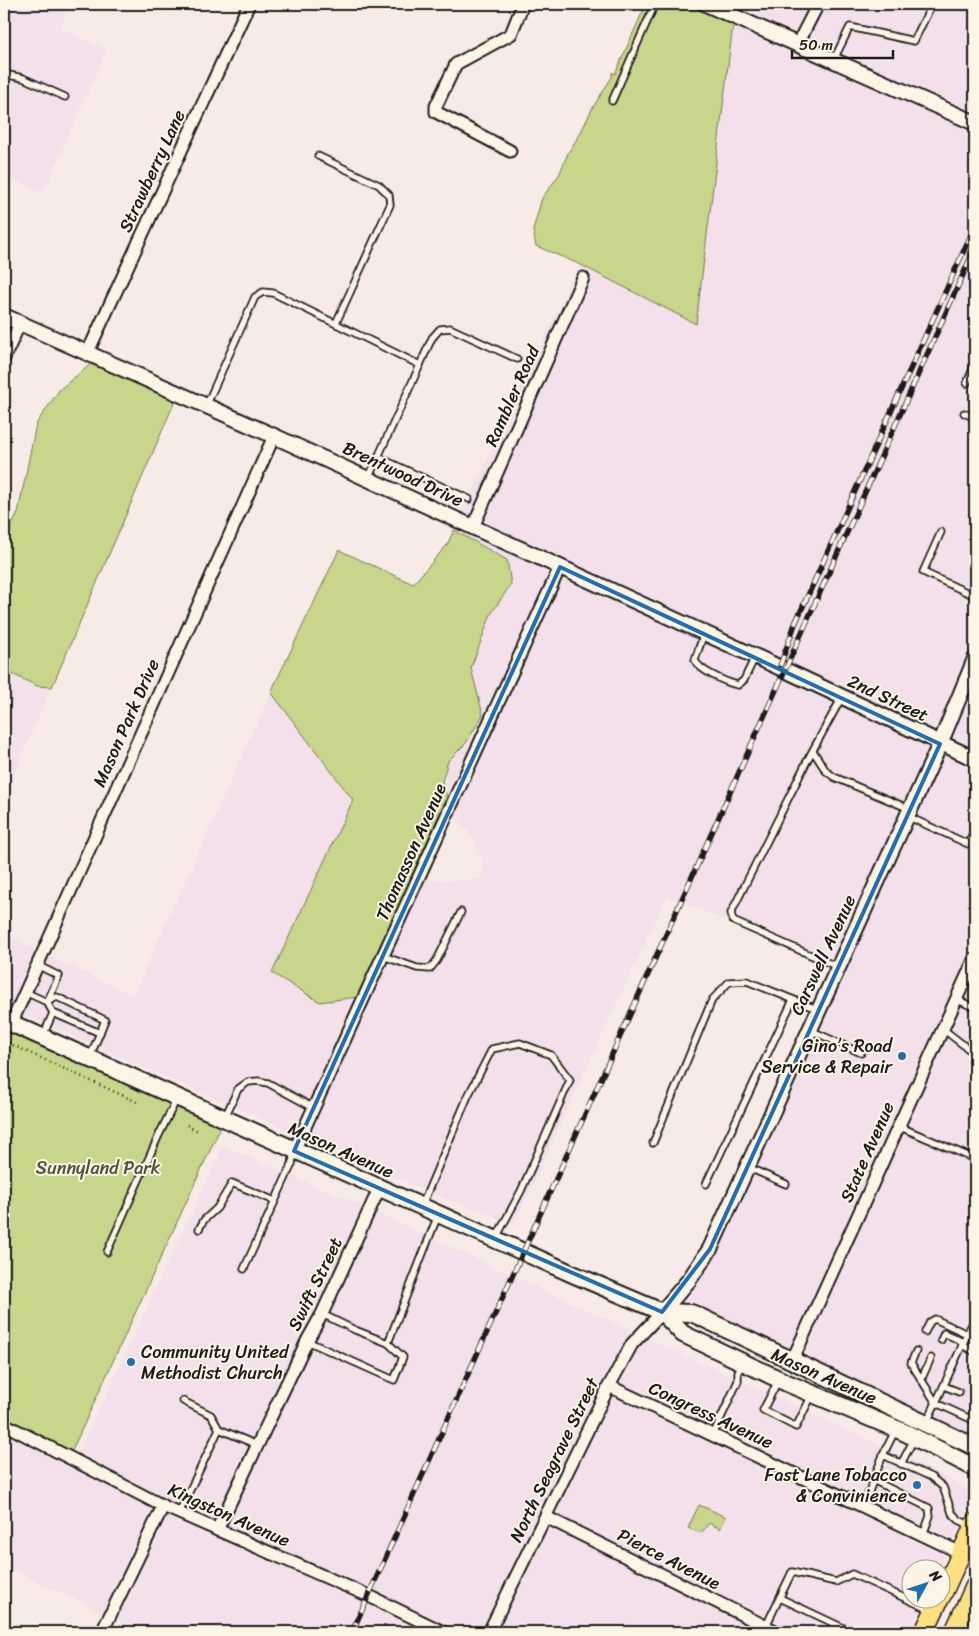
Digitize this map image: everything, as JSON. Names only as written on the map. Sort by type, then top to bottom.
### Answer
[{"type":"main road","name":"Mason Avenue","points":[[7,1022],[379,1189],[662,1312],[691,1314],[975,1447]]},
{"type":"main road","name":"Mason Avenue","points":[[662,1312],[683,1334],[778,1379],[896,1429],[975,1468]]},
{"type":"main road","points":[[952,1574],[974,1525]]},
{"type":"main road","points":[[954,1632],[975,1586]]},
{"type":"main road","points":[[924,1632],[936,1608]]},
{"type":"street","name":"Strawberry Lane","points":[[87,354],[249,4]]},
{"type":"street","points":[[510,151],[436,112],[436,106],[456,64],[511,34],[524,4]]},
{"type":"street","points":[[706,4],[975,124]]},
{"type":"street","points":[[797,45],[818,4]]},
{"type":"street","name":"Rambler Road","points":[[473,527],[582,278]]},
{"type":"street","name":"Brentwood Drive","points":[[4,316],[274,436],[785,670]]},
{"type":"street","points":[[4,358],[20,323]]},
{"type":"street","name":"Mason Park Drive","points":[[7,1022],[25,992],[274,436]]},
{"type":"street","name":"Thomasson Avenue","points":[[294,1151],[560,567]]},
{"type":"street","name":"Carswell Avenue","points":[[662,1312],[689,1280],[710,1249],[940,744],[975,659]]},
{"type":"street","name":"2nd Street","points":[[785,670],[975,759]]},
{"type":"street","name":"State Avenue","points":[[792,1361],[975,958]]},
{"type":"street","name":"Swift Street","points":[[217,1530],[307,1341],[322,1314],[379,1189]]},
{"type":"street","name":"North Seagrave Street","points":[[489,1632],[609,1386],[632,1344],[662,1312]]},
{"type":"street","name":"Congress Avenue","points":[[609,1386],[961,1554]]},
{"type":"street","name":"Kingston Avenue","points":[[4,1424],[163,1506],[369,1596],[443,1632]]},
{"type":"street","points":[[102,1632],[163,1506]]},
{"type":"street","name":"Pierce Avenue","points":[[546,1517],[777,1632]]},
{"type":"lane","points":[[612,101],[655,4]]},
{"type":"lane","points":[[833,61],[850,27],[914,42],[932,4]]},
{"type":"lane","points":[[4,74],[23,78],[66,97]]},
{"type":"lane","points":[[318,156],[379,185],[389,195],[390,205],[336,323]]},
{"type":"lane","points":[[206,406],[255,296],[263,292],[273,293],[420,365]]},
{"type":"lane","points":[[368,479],[432,338],[440,328],[450,328],[517,359]]},
{"type":"lane","points":[[967,382],[975,364]]},
{"type":"lane","points":[[964,413],[975,418]]},
{"type":"lane","points":[[378,457],[469,498]]},
{"type":"lane","points":[[941,532],[923,572],[975,596]]},
{"type":"lane","points":[[704,633],[695,660],[698,667],[706,672],[738,684],[744,680],[755,656]]},
{"type":"lane","points":[[839,967],[733,921],[731,913],[812,751],[842,697]]},
{"type":"lane","points":[[812,751],[826,771],[834,777],[909,812],[968,844],[975,829]]},
{"type":"lane","points":[[383,956],[417,968],[430,970],[461,912]]},
{"type":"lane","points":[[37,965],[59,976],[47,1002]]},
{"type":"lane","points":[[653,1143],[712,1000],[729,982],[747,981],[819,1010]]},
{"type":"lane","points":[[25,992],[47,1002],[53,1013],[100,1033]]},
{"type":"lane","points":[[47,1002],[57,997],[105,1020],[89,1059]]},
{"type":"lane","points":[[956,999],[975,1008]]},
{"type":"lane","points":[[706,1184],[793,1000]]},
{"type":"lane","points":[[42,1038],[53,1013]]},
{"type":"lane","points":[[943,1029],[975,1054]]},
{"type":"lane","points":[[810,1030],[861,1053]]},
{"type":"lane","points":[[421,1207],[468,1096],[492,1049],[520,1043],[551,1055],[570,1080],[521,1191],[495,1240]]},
{"type":"lane","points":[[224,1120],[238,1089],[248,1082],[268,1083],[314,1108]]},
{"type":"lane","points":[[107,1252],[177,1098]]},
{"type":"lane","points":[[898,1126],[975,1159]]},
{"type":"lane","points":[[244,1269],[292,1164],[294,1151]]},
{"type":"lane","points":[[747,1167],[786,1184]]},
{"type":"lane","points":[[199,1229],[204,1220],[217,1208],[232,1183],[274,1201]]},
{"type":"lane","points":[[388,1343],[438,1215]]},
{"type":"lane","points":[[307,1341],[394,1380],[403,1356],[388,1343],[322,1314]]},
{"type":"lane","points":[[925,1332],[930,1322],[935,1319],[967,1334]]},
{"type":"lane","points":[[927,1423],[971,1326],[975,1328]]},
{"type":"lane","points":[[941,1340],[944,1333],[975,1352]]},
{"type":"lane","points":[[916,1351],[911,1363],[936,1403],[975,1421]]},
{"type":"lane","points":[[921,1380],[932,1358]]},
{"type":"lane","points":[[713,1435],[738,1381],[738,1372],[743,1362]]},
{"type":"lane","points":[[778,1379],[763,1410],[796,1427],[813,1394]]},
{"type":"lane","points":[[944,1386],[959,1392]]},
{"type":"lane","points":[[183,1401],[211,1415],[219,1429],[257,1445]]},
{"type":"lane","points":[[179,1513],[219,1429]]},
{"type":"lane","points":[[862,1507],[896,1429]]},
{"type":"lane","points":[[902,1464],[914,1438]]},
{"type":"lane","points":[[883,1456],[931,1477],[944,1487],[952,1513],[959,1520],[974,1525]]},
{"type":"lane","points":[[873,1480],[929,1508],[930,1516],[923,1535]]},
{"type":"lane","points":[[766,1628],[792,1572],[836,1582],[852,1574],[902,1590]]},
{"type":"lane","points":[[780,1598],[852,1632]]},
{"type":"path","points":[[4,1041],[139,1103]]},
{"type":"path","points":[[187,1125],[198,1131]]},
{"type":"highlighted area","points":[[560,567],[940,744],[710,1249],[662,1312],[294,1151]]},
{"type":"shaded area","points":[[4,4],[71,4],[60,27],[107,50],[43,194],[4,175]]},
{"type":"shaded area","points":[[725,4],[810,4],[794,35]]},
{"type":"shaded area","points":[[825,4],[975,4],[975,115],[807,41]]},
{"type":"shaded area","points":[[733,25],[975,132],[975,641],[936,733],[483,523],[592,273],[579,269],[470,517],[462,514],[579,265],[696,323]]},
{"type":"shaded area","points":[[455,528],[550,571],[447,797],[442,781],[448,761],[466,743],[483,715],[471,668],[491,614],[511,584],[507,560],[454,530]]},
{"type":"shaded area","points":[[563,577],[771,672],[930,748],[832,964],[667,896],[515,1223],[525,1228],[439,1196],[308,1139],[425,880],[480,880],[483,862],[474,840],[455,815]]},
{"type":"shaded area","points":[[4,670],[37,686],[52,687],[4,797]]},
{"type":"shaded area","points":[[975,677],[975,751],[950,739]]},
{"type":"shaded area","points":[[271,692],[353,800],[273,972],[320,1002],[357,997],[295,1133],[23,1014],[49,956],[133,995]]},
{"type":"shaded area","points":[[943,753],[975,768],[975,940],[789,1351],[686,1300],[717,1251],[743,1196]]},
{"type":"shaded area","points":[[4,934],[36,950],[10,1008],[4,1004]]},
{"type":"shaded area","points":[[975,975],[975,1438],[802,1357]]},
{"type":"shaded area","points":[[223,1146],[363,1206],[315,1312],[300,1339],[214,1520],[167,1499],[78,1453]]},
{"type":"shaded area","points":[[376,1212],[634,1332],[625,1342],[599,1389],[481,1632],[460,1632],[372,1589],[227,1526],[313,1344],[329,1316]]},
{"type":"shaded area","points":[[647,1338],[855,1433],[969,1490],[974,1497],[953,1541],[619,1382],[637,1348]]},
{"type":"shaded area","points":[[612,1396],[946,1555],[945,1558],[902,1558],[902,1608],[922,1608],[910,1632],[797,1632],[769,1621],[555,1513]]},
{"type":"shaded area","points":[[4,1433],[153,1510],[103,1613],[4,1566]]},
{"type":"shaded area","points":[[166,1516],[365,1603],[425,1632],[115,1632],[121,1622],[116,1619]]},
{"type":"shaded area","points":[[549,1527],[758,1632],[497,1632]]},
{"type":"green space","points":[[646,4],[687,4],[733,25],[696,324],[579,264],[536,246],[533,230],[542,198],[559,175],[568,153],[612,77],[612,72],[615,74]]},
{"type":"green space","points":[[91,364],[175,401],[52,687],[37,686],[4,670],[4,541],[18,513],[36,424],[60,389]]},
{"type":"green space","points":[[454,530],[507,560],[511,584],[491,614],[471,668],[483,715],[466,743],[448,761],[442,781],[447,797],[357,997],[320,1002],[272,973],[353,800],[271,692],[339,550],[413,584],[447,545]]},
{"type":"green space","name":"Sunnyland Park","points":[[4,1020],[224,1120],[69,1457],[4,1424]]},
{"type":"green space","points":[[699,1505],[726,1517],[720,1529],[709,1523],[701,1533],[688,1528]]},
{"type":"railway","points":[[780,666],[795,624],[975,226]]},
{"type":"railway","points":[[352,1632],[975,248]]},
{"type":"place","name":"Gino’s Road Service & Repair","points":[[902,1056]]},
{"type":"place","name":"Community United Methodist Church","points":[[131,1362]]},
{"type":"place","name":"Fast Lane Tobacco & Convinience","points":[[917,1485]]}]
